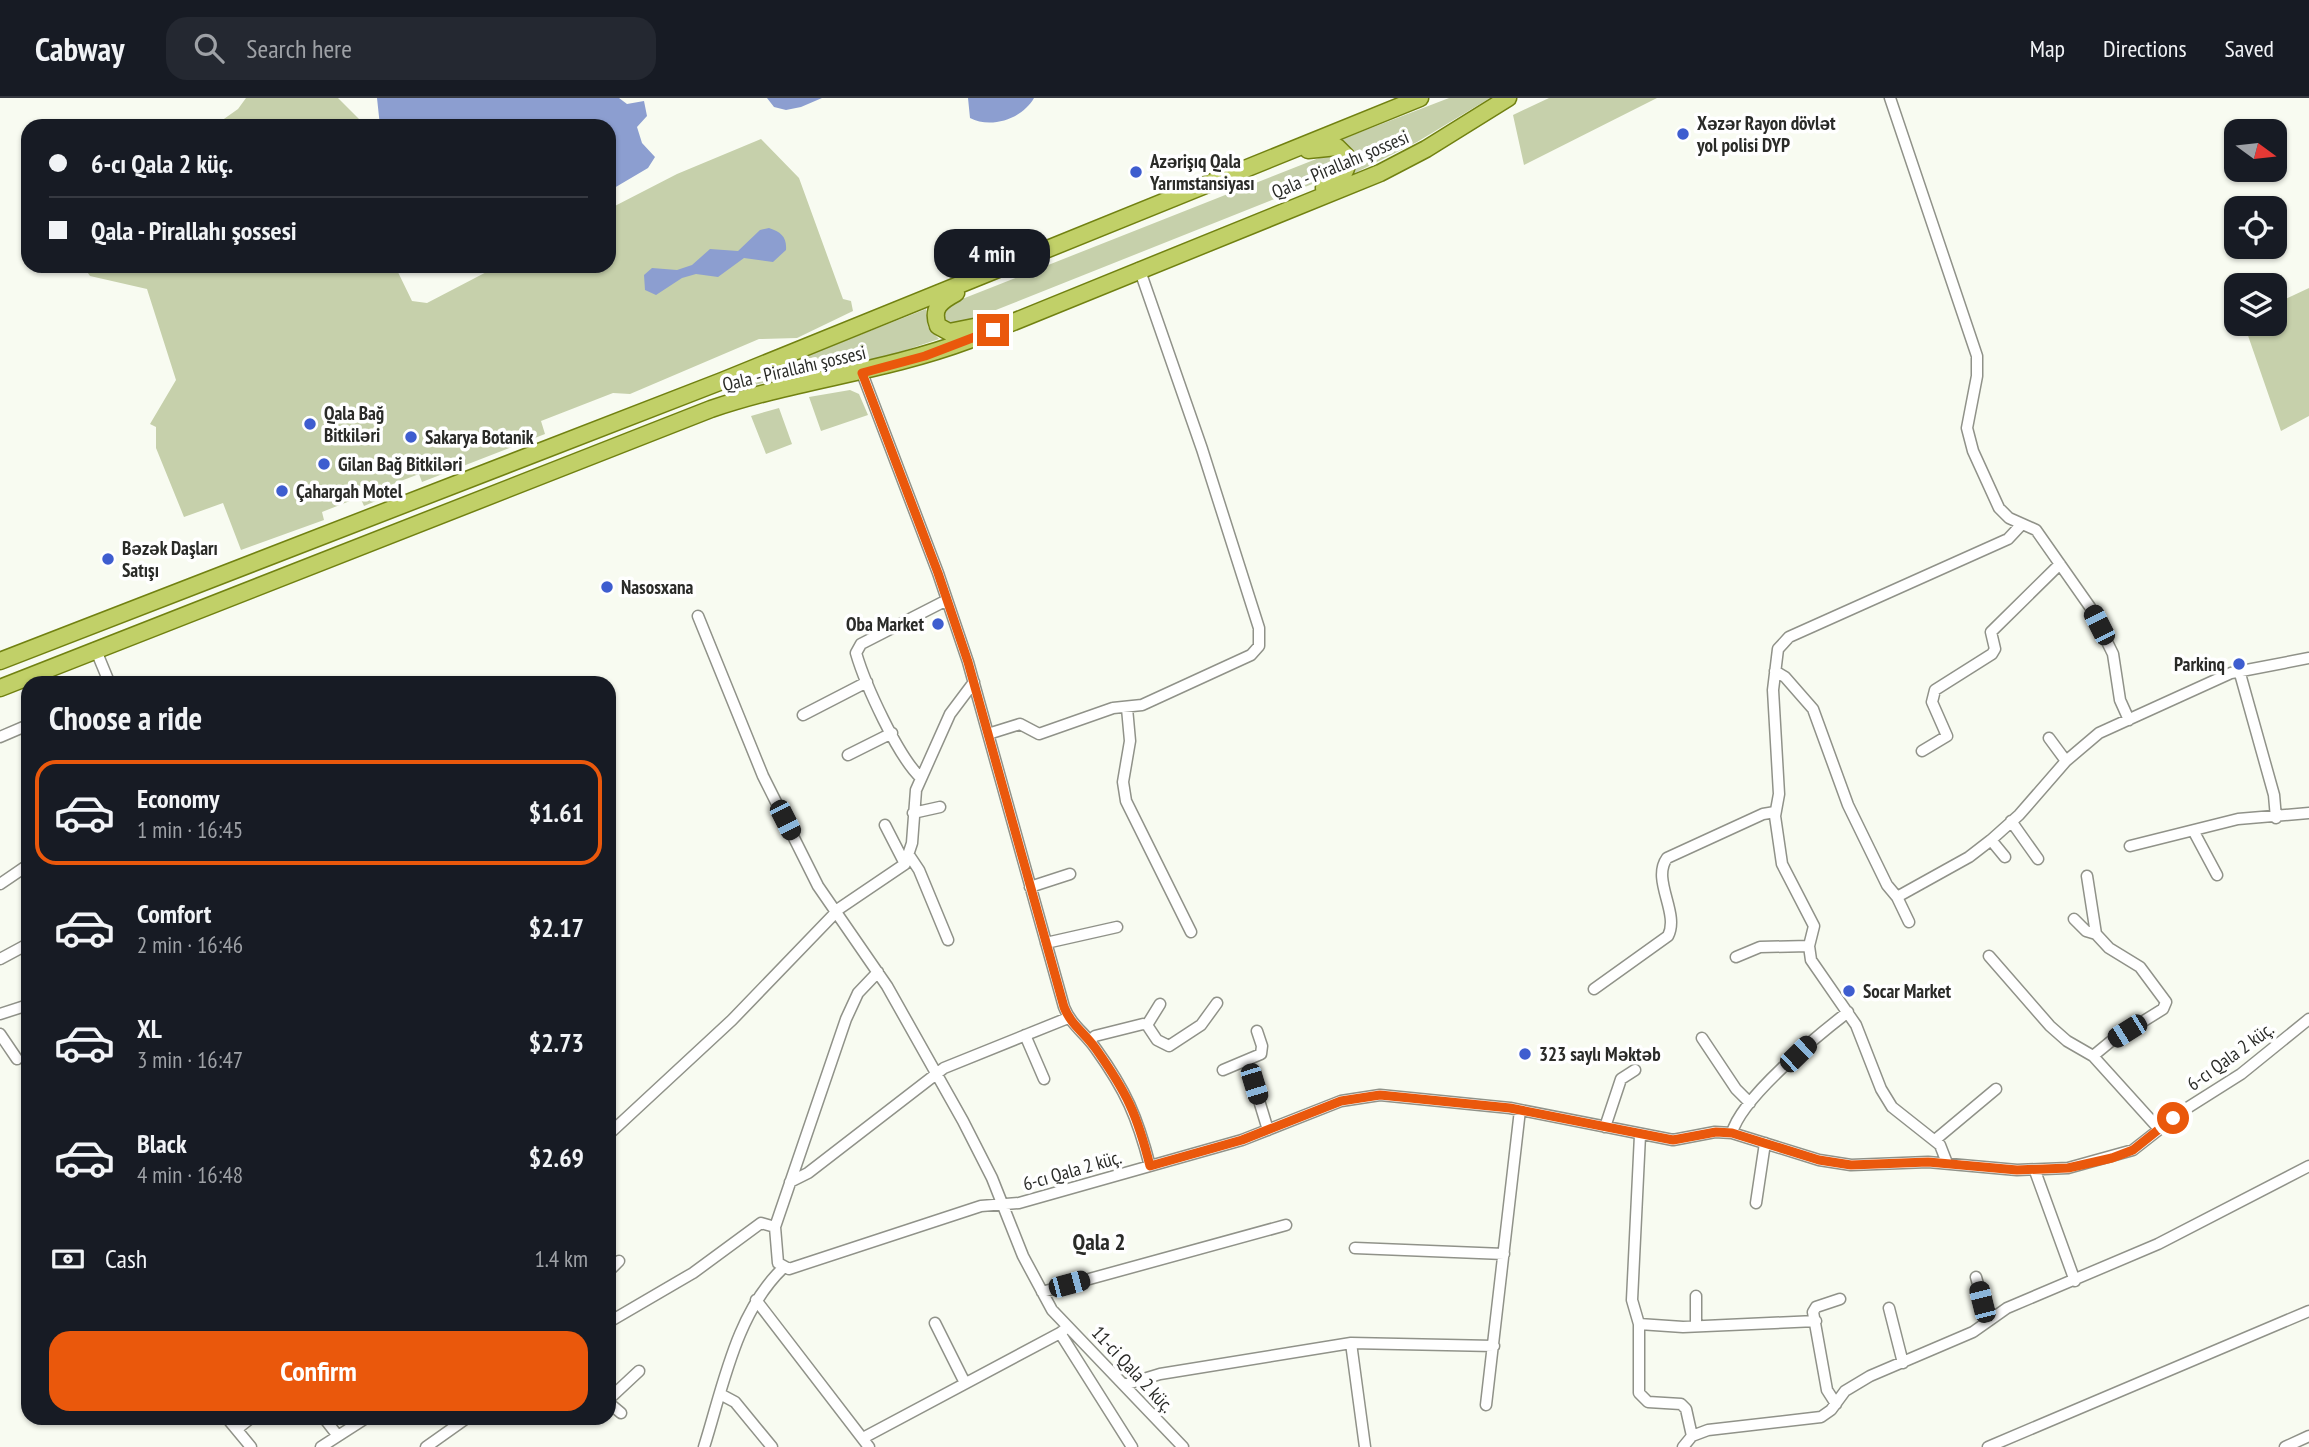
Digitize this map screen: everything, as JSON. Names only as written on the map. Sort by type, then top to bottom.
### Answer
[{"type":"main road","name":"Qala - Pirallahı şossesi","points":[[0,661],[722,381],[1420,98]]},
{"type":"main road","name":"Qala - Pirallahı şossesi","points":[[28,676],[710,409],[780,389],[862,373],[925,356],[1043,311],[1139,268],[1403,162],[1508,98]]},
{"type":"main road","points":[[1261,161],[1329,146],[1337,147],[1347,157],[1346,171],[1334,183],[1273,216]]},
{"type":"main road","points":[[1027,256],[948,297],[939,304],[935,318],[938,326],[950,332],[1043,311]]},
{"type":"main road","name":"Qala - Pirallahı şossesi","points":[[0,688],[21,679]]},
{"type":"street","points":[[1890,98],[1979,366],[1967,418],[1969,439],[1999,508],[2009,519],[2035,530],[2090,607],[2109,644],[2115,662],[2120,700],[2129,720]]},
{"type":"street","points":[[988,734],[1020,724],[1039,734],[1113,708],[1127,708],[1150,701],[1251,655],[1260,639],[1202,449],[1139,268]]},
{"type":"street","points":[[862,373],[947,600],[974,682],[1068,1018],[1090,1041],[1131,1102],[1150,1166]]},
{"type":"street","points":[[1947,1163],[1943,1150],[1935,1140],[1887,1100],[1859,1031],[1817,972],[1809,946],[1814,926],[1782,864],[1775,811],[1779,794],[1772,717],[1775,671],[1779,649],[1785,639],[2008,539],[2022,524]]},
{"type":"street","points":[[1922,751],[1947,736],[1932,702],[1932,694],[1966,668],[1992,654],[1996,649],[1991,632],[2060,564]]},
{"type":"street","points":[[921,778],[907,762],[892,733],[867,682],[858,660],[857,648],[947,600]]},
{"type":"street","name":"11-ci Qala 2 küç.","points":[[698,616],[763,776],[835,914],[878,972],[936,1073],[980,1155],[1023,1256],[1055,1316],[1064,1331],[1085,1342],[1182,1447]]},
{"type":"street","points":[[95,648],[107,676]]},
{"type":"street","points":[[1897,897],[1969,857],[1992,839],[2092,737],[2239,670],[2309,658]]},
{"type":"street","points":[[2239,670],[2274,795],[2276,817]]},
{"type":"street","points":[[1775,671],[1785,677],[1813,709],[1848,805],[1887,886],[1897,897],[1909,922]]},
{"type":"street","points":[[803,715],[867,682]]},
{"type":"street","points":[[616,1128],[732,1020],[835,914],[907,860],[921,778],[950,713],[974,682]]},
{"type":"street","points":[[1127,708],[1130,741],[1123,782],[1126,801],[1191,932]]},
{"type":"street","points":[[0,737],[21,728]]},
{"type":"street","points":[[848,755],[892,733]]},
{"type":"street","points":[[2049,738],[2066,761]]},
{"type":"street","points":[[913,813],[940,807]]},
{"type":"street","points":[[1594,989],[1668,936],[1672,926],[1662,870],[1667,858],[1775,811]]},
{"type":"street","points":[[2130,846],[2238,819],[2309,813]]},
{"type":"street","points":[[2011,821],[2038,859]]},
{"type":"street","points":[[885,825],[907,860],[919,870],[948,940]]},
{"type":"street","points":[[2194,832],[2217,875]]},
{"type":"street","points":[[1992,839],[2005,857]]},
{"type":"street","points":[[0,884],[21,870]]},
{"type":"street","points":[[1030,887],[1070,874]]},
{"type":"street","points":[[2087,876],[2096,934],[2109,948],[2140,967],[2166,1002],[2163,1009],[2110,1042],[2094,1056]]},
{"type":"street","points":[[2074,919],[2086,932],[2096,934]]},
{"type":"street","points":[[1046,943],[1116,927]]},
{"type":"street","points":[[1736,957],[1760,947],[1809,946]]},
{"type":"street","points":[[0,959],[21,948]]},
{"type":"street","points":[[1989,956],[2058,1034],[2094,1056],[2160,1129]]},
{"type":"street","points":[[704,1447],[720,1394],[756,1300],[783,1268],[778,1263],[775,1227],[852,1005],[858,993],[878,972]]},
{"type":"street","points":[[1147,1025],[1157,1040],[1169,1046],[1201,1025],[1217,1003]]},
{"type":"street","points":[[1090,1041],[1102,1034],[1147,1025],[1160,1004]]},
{"type":"street","points":[[0,1014],[21,1007]]},
{"type":"street","points":[[1732,1133],[1737,1119],[1750,1104],[1812,1040],[1848,1012]]},
{"type":"street","points":[[790,1182],[808,1173],[936,1073],[954,1062],[1068,1018]]},
{"type":"street","name":"6-cı Qala 2 küç.","points":[[783,1268],[800,1266],[981,1206],[1019,1203],[1150,1166],[1268,1130],[1341,1101],[1380,1095],[1520,1110],[1640,1135],[1679,1140],[1716,1132],[1732,1133],[1819,1160],[1851,1165],[1947,1163],[2035,1171],[2079,1166],[2133,1150],[2241,1074],[2309,1019]]},
{"type":"street","points":[[1223,1070],[1247,1061],[1263,1050],[1257,1031]]},
{"type":"street","points":[[0,1034],[17,1059]]},
{"type":"street","points":[[1025,1035],[1044,1079]]},
{"type":"street","points":[[1702,1038],[1736,1089],[1750,1104]]},
{"type":"street","points":[[1247,1061],[1268,1130]]},
{"type":"street","points":[[1605,1128],[1621,1079],[1635,1070]]},
{"type":"street","points":[[1935,1140],[1997,1089]]},
{"type":"street","points":[[1486,1405],[1520,1110]]},
{"type":"street","points":[[1640,1135],[1632,1300],[1639,1324],[1641,1397],[1648,1402],[1682,1404],[1686,1409],[1692,1436]]},
{"type":"street","points":[[1756,1203],[1765,1143]]},
{"type":"street","points":[[1683,1447],[1692,1436],[1708,1430],[1821,1417],[1849,1388],[1973,1332],[2007,1308],[2158,1244],[2309,1166]]},
{"type":"street","points":[[2035,1171],[2076,1281]]},
{"type":"street","points":[[616,1318],[693,1273],[757,1224],[765,1223],[775,1227]]},
{"type":"street","points":[[1042,1292],[1286,1225]]},
{"type":"street","points":[[1355,1248],[1504,1254]]},
{"type":"street","points":[[616,1264],[619,1261]]},
{"type":"street","points":[[1976,1277],[1989,1320]]},
{"type":"street","points":[[1696,1296],[1696,1325]]},
{"type":"street","points":[[1836,1404],[1827,1390],[1813,1312],[1816,1307],[1840,1299]]},
{"type":"street","points":[[756,1300],[866,1443],[965,1383],[1064,1331],[1132,1447]]},
{"type":"street","points":[[1889,1308],[1903,1363]]},
{"type":"street","points":[[1988,1447],[2309,1311]]},
{"type":"street","points":[[1639,1324],[1815,1321]]},
{"type":"street","points":[[935,1324],[965,1383]]},
{"type":"street","points":[[1124,1385],[1160,1374],[1351,1342],[1494,1346]]},
{"type":"street","points":[[1351,1342],[1364,1447]]},
{"type":"street","points":[[616,1394],[639,1371]]},
{"type":"street","points":[[720,1394],[734,1402],[772,1447]]},
{"type":"street","points":[[616,1408],[621,1413]]},
{"type":"street","points":[[233,1425],[251,1447]]},
{"type":"street","points":[[237,1429],[242,1425]]},
{"type":"street","points":[[329,1425],[338,1436]]},
{"type":"street","points":[[320,1447],[355,1425]]},
{"type":"street","points":[[426,1447],[457,1425]]},
{"type":"street","points":[[2285,1447],[2309,1436]]},
{"type":"green space","points":[[246,98],[338,98],[359,119],[224,119],[238,109]]},
{"type":"green space","points":[[1449,98],[1490,98],[1417,142],[1353,174],[1354,155],[1340,140]]},
{"type":"green space","points":[[1549,98],[1657,98],[1524,165],[1513,115]]},
{"type":"green space","points":[[761,139],[799,178],[843,299],[851,301],[853,311],[797,338],[759,339],[630,394],[613,393],[541,421],[545,434],[422,482],[419,474],[380,489],[383,498],[364,506],[360,497],[322,512],[324,520],[241,550],[223,503],[184,517],[156,448],[156,427],[150,424],[176,380],[147,289],[90,276],[88,273],[398,273],[412,301],[427,303],[485,273],[616,273],[616,205],[677,174]]},
{"type":"green space","points":[[1329,154],[1335,158],[1338,168],[1330,177],[958,325],[946,324],[942,317],[945,307],[952,303]]},
{"type":"green space","points":[[2309,288],[2309,416],[2281,431],[2248,336],[2287,336],[2287,298]]},
{"type":"green space","points":[[926,309],[928,327],[939,339],[885,357],[820,369],[726,392],[724,388]]},
{"type":"green space","points":[[850,390],[859,394],[868,415],[821,431],[809,397]]},
{"type":"green space","points":[[779,408],[792,444],[766,454],[751,416]]},
{"type":"water","points":[[377,98],[619,98],[627,104],[644,101],[647,116],[637,127],[642,143],[655,157],[648,168],[616,187],[616,119],[379,119]]},
{"type":"water","points":[[767,98],[822,98],[786,110],[774,107]]},
{"type":"water","points":[[968,98],[1034,98],[1022,112],[1005,120],[987,122],[970,118]]},
{"type":"water","points":[[769,228],[782,236],[786,245],[786,250],[773,262],[744,258],[718,277],[696,274],[682,278],[656,295],[645,290],[644,275],[652,268],[677,270],[692,265],[710,249],[738,251],[760,230]]},
{"type":"place","name":"Xəzər Rayon dövlət yol polisi DYP","points":[[1683,134]]},
{"type":"place","name":"Azərişıq Qala Yarımstansiyası","points":[[1136,172]]},
{"type":"place","name":"Qala Bağ Bitkiləri","points":[[310,424]]},
{"type":"place","name":"Sakarya Botanik","points":[[411,437]]},
{"type":"place","name":"Gilan Bağ Bitkiləri","points":[[324,464]]},
{"type":"place","name":"Çahargah Motel","points":[[282,491]]},
{"type":"place","name":"Bəzək Daşları Satışı","points":[[108,559]]},
{"type":"place","name":"Nasosxana","points":[[607,587]]},
{"type":"place","name":"Oba Market","points":[[938,624]]},
{"type":"place","name":"Parkinq","points":[[2239,664]]},
{"type":"place","name":"Socar Market","points":[[1849,991]]},
{"type":"place","name":"323 saylı Məktəb","points":[[1525,1054]]},
{"type":"district","name":"Qala 2","points":[[1099,1241]]},
{"type":"route","points":[[993,330],[925,356],[862,373],[938,573],[968,662],[1064,1007],[1068,1018],[1090,1041],[1131,1102],[1150,1166],[1242,1140],[1341,1101],[1380,1095],[1404,1095],[1510,1108],[1673,1140],[1716,1132],[1732,1133],[1749,1136],[1819,1160],[1851,1165],[1928,1162],[2035,1171],[2079,1166],[2123,1154],[2133,1150],[2173,1118]]}]
